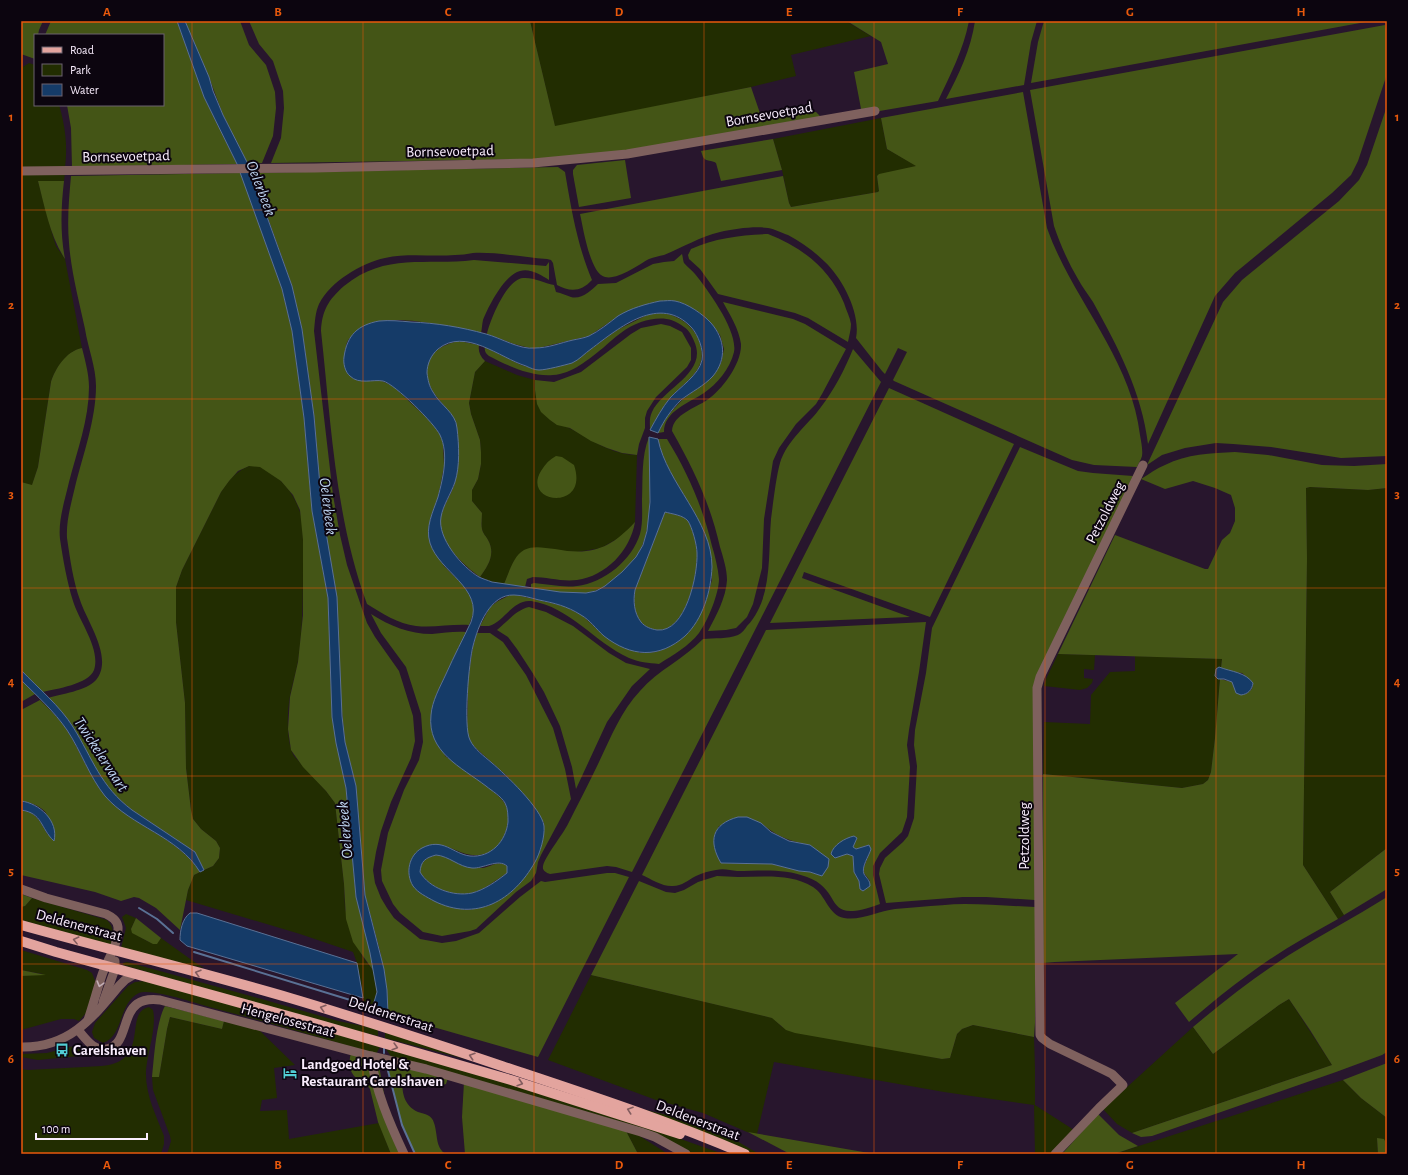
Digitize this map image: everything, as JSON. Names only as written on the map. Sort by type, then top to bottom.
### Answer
[{"type":"main road","name":"Deldenerstraat","points":[[21,925],[291,999],[411,1036],[650,1117],[700,1135],[745,1154]]},
{"type":"main road","name":"Deldenerstraat","points":[[21,942],[511,1080],[740,1154]]},
{"type":"street","name":"Bornsevoetpad","points":[[21,171],[238,169],[533,163],[627,154],[875,111]]},
{"type":"street","name":"Petzoldweg","points":[[1055,1154],[1123,1085],[1112,1074],[1050,1044],[1040,1035],[1037,688],[1044,670],[1144,465]]},
{"type":"street","points":[[21,889],[46,898],[106,914],[114,919],[118,928],[102,1005]]},
{"type":"street","points":[[88,1020],[110,967]]},
{"type":"street","points":[[21,1047],[33,1047],[48,1044],[65,1038],[78,1030],[125,980],[135,974]]},
{"type":"street","name":"Hengelosestraat","points":[[78,1030],[93,1047],[102,1051],[111,1048],[118,1042],[122,1035],[128,1014],[136,1005],[144,1001],[160,1000],[426,1069],[523,1097]]},
{"type":"street","points":[[372,1056],[373,1066],[386,1110],[404,1154]]},
{"type":"street","name":"Deldenerstraat","points":[[523,1097],[649,1134],[686,1154]]},
{"type":"green space","points":[[21,21],[43,21],[38,34],[34,34],[34,59],[21,54]]},
{"type":"green space","points":[[51,21],[177,21],[204,97],[237,164],[72,167],[71,128],[67,106],[164,106],[164,34],[45,34]]},
{"type":"green space","points":[[185,21],[240,21],[249,45],[266,65],[275,92],[276,108],[273,136],[262,163],[248,164],[223,115],[209,77]]},
{"type":"green space","points":[[249,21],[530,21],[555,126],[751,87],[762,119],[811,112],[816,112],[821,117],[665,149],[538,159],[271,163],[281,138],[284,108],[283,91],[273,61],[259,44]]},
{"type":"green space","points":[[530,21],[846,21],[871,36],[791,55],[796,76],[751,87],[555,127]]},
{"type":"green space","points":[[847,21],[969,21],[960,52],[938,101],[862,114],[854,72],[888,64],[881,42]]},
{"type":"green space","points":[[975,21],[1037,21],[1031,42],[1024,85],[946,99],[960,71],[971,41]]},
{"type":"green space","points":[[1044,21],[1371,21],[1031,83],[1038,42]]},
{"type":"green space","points":[[1385,25],[1387,34],[1387,74],[1358,161],[1351,175],[1332,193],[1235,273],[1215,296],[1148,444],[1145,425],[1135,389],[1128,371],[1093,302],[1081,285],[1071,266],[1054,226],[1030,90]]},
{"type":"green space","points":[[29,63],[34,65],[34,106],[59,106],[65,136],[65,167],[21,168],[21,68]]},
{"type":"green space","points":[[1023,92],[1047,228],[1058,254],[1100,329],[1125,380],[1134,407],[1142,446],[1142,456],[1137,467],[1094,465],[1072,460],[894,381],[893,380],[907,352],[898,348],[885,374],[856,338],[857,328],[853,307],[844,286],[838,277],[812,250],[788,235],[776,230],[762,227],[720,232],[699,239],[664,255],[649,259],[622,274],[610,277],[605,277],[600,274],[595,268],[591,259],[580,214],[783,176],[791,207],[878,192],[877,176],[879,174],[916,166],[887,149],[881,118]]},
{"type":"green space","points":[[1387,106],[1387,456],[1341,458],[1271,447],[1216,443],[1185,448],[1162,455],[1147,465],[1223,302],[1242,280],[1339,201],[1359,180],[1367,165]]},
{"type":"green space","points":[[881,118],[887,149],[917,166],[877,176],[878,192],[791,207],[773,139]]},
{"type":"green space","points":[[773,139],[782,170],[721,181],[716,163],[704,159],[701,151]]},
{"type":"green space","points":[[625,160],[631,198],[579,207],[573,174],[573,170],[577,165]]},
{"type":"green space","points":[[558,167],[565,172],[576,230],[592,280],[584,287],[571,290],[557,285],[553,263],[551,260],[547,259],[482,253],[462,255],[411,255],[385,258],[356,269],[338,281],[331,288],[319,304],[315,318],[314,331],[333,495],[347,565],[367,623],[399,671],[413,716],[415,741],[411,758],[391,802],[381,831],[376,852],[373,870],[375,883],[381,898],[394,918],[420,939],[442,943],[456,941],[479,933],[520,897],[541,881],[545,882],[607,873],[615,873],[629,877],[538,1057],[388,1014],[387,990],[380,951],[365,895],[356,786],[345,742],[314,416],[302,329],[292,286],[252,173]]},
{"type":"green space","points":[[21,173],[65,173],[64,181],[38,181],[56,246],[65,259],[82,348],[71,353],[62,361],[51,382],[38,467],[32,486],[21,482]]},
{"type":"green space","points":[[241,173],[282,289],[292,331],[304,418],[312,511],[328,598],[332,717],[346,788],[356,897],[375,973],[353,942],[346,919],[344,884],[335,803],[326,791],[303,767],[291,750],[288,729],[290,697],[298,662],[303,615],[303,540],[300,510],[293,495],[281,481],[260,467],[249,466],[238,471],[221,492],[182,570],[176,587],[176,622],[185,703],[186,768],[191,810],[193,819],[201,829],[216,841],[220,848],[219,858],[213,866],[204,870],[195,852],[132,810],[112,792],[98,772],[71,724],[62,712],[48,698],[73,692],[92,684],[101,671],[102,661],[101,651],[93,629],[83,609],[75,585],[67,538],[69,512],[94,411],[96,386],[96,379],[70,254],[68,218],[71,176]]},
{"type":"green space","points":[[38,181],[64,181],[62,200],[62,240],[65,259],[55,241]]},
{"type":"green space","points":[[768,234],[792,245],[814,261],[831,280],[844,303],[851,324],[848,342],[808,318],[795,313],[718,294],[700,269],[689,259],[688,255],[691,249],[709,242],[738,236]]},
{"type":"green space","points":[[682,254],[684,263],[707,290],[727,322],[734,343],[734,352],[726,370],[718,381],[704,393],[678,408],[668,418],[664,432],[658,433],[664,420],[682,400],[713,376],[721,363],[724,349],[720,335],[707,319],[697,311],[676,301],[620,315],[589,336],[534,349],[514,344],[487,334],[495,310],[505,292],[517,280],[523,278],[535,279],[554,285],[556,292],[575,298],[586,294],[598,284],[616,283],[653,264],[674,261]]},
{"type":"green space","points":[[474,260],[546,266],[549,262],[549,280],[535,272],[528,270],[514,273],[503,284],[489,307],[483,320],[481,333],[408,320],[380,321],[369,324],[352,336],[347,341],[345,351],[346,366],[350,376],[365,381],[382,381],[393,386],[432,423],[440,434],[443,443],[444,466],[438,498],[431,516],[430,544],[444,566],[468,592],[473,603],[474,611],[469,625],[429,627],[409,625],[397,621],[367,604],[356,571],[341,503],[336,469],[321,331],[324,312],[338,291],[360,275],[375,268],[406,262]]},
{"type":"green space","points":[[723,302],[793,319],[805,324],[846,349],[816,404],[796,424],[779,448],[773,461],[764,519],[762,568],[753,604],[747,617],[736,628],[708,631],[725,593],[727,580],[726,567],[706,501],[694,473],[672,431],[676,420],[686,412],[713,396],[725,383],[735,367],[740,351],[740,338],[734,322]]},
{"type":"green space","points":[[657,312],[676,317],[689,325],[699,340],[702,356],[697,370],[670,398],[650,430],[652,412],[665,395],[683,380],[695,362],[697,352],[694,341],[689,331],[679,323],[669,319],[658,318],[636,324],[620,333],[580,365],[560,374],[545,375],[529,373],[489,356],[485,351],[485,347],[521,365],[538,370],[573,362],[617,330],[649,314]]},
{"type":"green space","points":[[661,324],[670,326],[682,332],[691,348],[691,360],[687,367],[656,397],[647,411],[645,428],[639,444],[637,455],[622,453],[591,441],[570,428],[557,425],[541,412],[537,404],[535,380],[554,382],[581,372],[641,328]]},
{"type":"green space","points":[[459,341],[479,345],[480,353],[485,361],[475,372],[469,403],[471,414],[480,440],[481,452],[481,464],[478,479],[472,490],[472,501],[482,513],[482,529],[491,550],[490,560],[480,577],[466,566],[452,551],[442,534],[440,525],[444,507],[454,486],[456,477],[458,457],[457,429],[449,412],[431,388],[428,381],[427,366],[429,360],[435,352],[444,346]]},
{"type":"green space","points":[[82,348],[87,367],[89,387],[87,411],[62,510],[60,539],[71,594],[92,644],[95,653],[95,662],[94,670],[86,679],[71,685],[42,692],[21,670],[21,482],[32,485],[38,467],[51,382],[58,366],[71,353]]},
{"type":"green space","points":[[853,349],[881,382],[632,872],[607,866],[550,874],[546,872],[543,868],[544,862],[568,824],[617,725],[633,699],[655,677],[688,653],[703,639],[725,638],[738,635],[743,631],[755,615],[761,603],[768,576],[771,519],[780,463],[783,455],[793,440],[816,414],[830,394],[843,372]]},
{"type":"green space","points":[[485,361],[517,375],[535,380],[535,392],[543,409],[554,423],[567,427],[610,449],[637,455],[635,522],[622,536],[601,548],[577,552],[565,551],[514,561],[504,584],[492,582],[480,577],[490,560],[491,550],[482,529],[482,513],[472,501],[472,490],[478,479],[481,464],[481,452],[480,440],[471,414],[469,403],[475,372]]},
{"type":"green space","points":[[889,388],[1014,444],[930,617],[804,572],[802,578],[910,617],[770,623]]},
{"type":"green space","points":[[649,437],[650,492],[648,522],[646,535],[635,559],[625,570],[610,582],[591,592],[565,593],[531,588],[531,584],[534,583],[566,587],[587,584],[616,569],[631,553],[641,530],[644,460],[646,445]]},
{"type":"green space","points":[[658,439],[667,439],[682,465],[704,518],[717,566],[719,585],[715,599],[706,621],[695,638],[659,664],[629,658],[604,643],[570,617],[558,610],[531,601],[525,601],[514,607],[494,624],[489,626],[480,626],[490,607],[512,594],[564,606],[583,616],[604,636],[640,653],[656,652],[667,648],[679,641],[689,632],[704,607],[712,580],[706,539],[699,523],[666,467],[660,451]]},
{"type":"green space","points":[[1020,447],[1078,471],[1133,476],[1040,675],[1035,900],[963,897],[886,903],[879,874],[880,868],[885,858],[908,836],[914,818],[917,766],[914,745],[915,730],[926,673],[932,628]]},
{"type":"green space","points":[[1235,452],[1268,455],[1322,465],[1354,466],[1387,464],[1387,488],[1368,490],[1306,488],[1307,558],[1303,865],[1338,919],[1270,959],[1226,991],[1189,1022],[1175,1003],[1238,954],[1043,963],[1043,774],[1182,788],[1203,784],[1208,780],[1211,772],[1220,679],[1232,682],[1236,693],[1246,694],[1252,689],[1253,683],[1242,673],[1221,668],[1222,659],[1058,654],[1115,535],[1208,569],[1222,540],[1230,533],[1235,521],[1235,508],[1231,495],[1193,481],[1165,489],[1141,479],[1159,468],[1182,458]]},
{"type":"green space","points":[[556,456],[562,457],[574,465],[576,480],[573,490],[565,496],[556,498],[547,496],[540,491],[537,482],[544,466]]},
{"type":"green space","points":[[249,466],[257,466],[268,470],[279,479],[293,496],[301,514],[303,541],[302,623],[298,661],[289,703],[288,735],[291,750],[294,756],[335,803],[344,884],[345,909],[362,956],[375,973],[377,992],[372,1009],[365,1006],[357,963],[353,952],[300,934],[186,900],[194,875],[213,866],[219,858],[220,848],[216,841],[201,829],[193,819],[191,810],[186,768],[185,703],[176,622],[176,587],[182,570],[221,492],[233,477]]},
{"type":"green space","points":[[1306,488],[1368,490],[1387,488],[1387,848],[1330,892],[1344,915],[1338,919],[1303,865],[1307,558]]},
{"type":"green space","points":[[665,512],[680,516],[688,521],[697,550],[697,562],[692,587],[683,612],[676,622],[667,628],[657,630],[648,628],[641,622],[635,611],[634,598],[635,590]]},
{"type":"green space","points":[[635,522],[628,543],[622,552],[607,568],[588,578],[577,580],[560,580],[533,577],[527,579],[525,587],[504,584],[514,560],[520,553],[528,548],[539,547],[579,552],[590,551],[617,539]]},
{"type":"green space","points":[[529,607],[546,612],[573,626],[609,653],[626,663],[650,669],[632,686],[607,722],[576,789],[572,767],[560,726],[544,692],[508,637],[497,630],[516,613]]},
{"type":"green space","points":[[371,614],[393,626],[415,633],[432,634],[466,632],[436,695],[445,756],[478,779],[501,799],[507,808],[508,820],[507,828],[502,840],[497,847],[491,851],[479,855],[473,855],[438,845],[409,871],[455,908],[468,910],[488,906],[504,897],[527,874],[544,823],[528,799],[506,775],[470,743],[467,733],[468,679],[473,646],[477,633],[490,633],[503,642],[526,675],[553,728],[565,769],[571,799],[541,855],[536,873],[531,881],[516,892],[476,929],[470,931],[442,936],[423,932],[400,913],[393,904],[382,881],[381,870],[388,833],[404,790],[419,760],[423,742],[421,714],[406,667],[381,633]]},
{"type":"green space","points":[[926,622],[907,745],[910,767],[907,817],[902,832],[880,853],[873,866],[873,875],[880,904],[861,910],[849,911],[841,909],[819,883],[798,874],[781,871],[737,871],[719,869],[703,873],[676,886],[661,884],[642,875],[766,630]],"holes":[[[761,823],[772,832],[784,838],[810,845],[816,874],[772,864],[721,863],[715,849],[715,836],[719,826]],[[857,838],[853,847],[856,849],[868,845],[871,849],[864,867],[864,873],[870,881],[860,889],[859,881],[854,872],[853,856],[847,854]]]},
{"type":"green space","points":[[1058,654],[1095,655],[1094,670],[1084,669],[1084,678],[1093,679],[1092,683],[1087,688],[1080,690],[1044,686]]},
{"type":"green space","points":[[1135,656],[1222,659],[1221,668],[1219,667],[1218,679],[1220,679],[1215,738],[1211,772],[1208,780],[1203,784],[1182,788],[1043,774],[1044,722],[1090,724],[1091,695],[1110,672],[1135,671]]},
{"type":"green space","points":[[21,680],[35,694],[21,702]]},
{"type":"green space","points":[[40,700],[65,728],[102,792],[128,816],[173,844],[183,852],[200,872],[194,875],[188,890],[180,930],[156,908],[139,898],[134,897],[121,901],[95,892],[21,875],[21,810],[27,811],[35,816],[48,835],[48,817],[45,812],[36,805],[21,801],[21,710]]},
{"type":"green space","points":[[1387,848],[1387,889],[1344,915],[1330,892]]},
{"type":"green space","points":[[436,855],[472,867],[482,868],[501,863],[507,866],[507,873],[476,892],[457,894],[435,887],[424,878],[420,872],[421,865],[424,860]]},
{"type":"green space","points":[[717,876],[767,876],[796,880],[813,887],[834,913],[850,919],[895,909],[954,904],[1035,907],[1034,1037],[973,1025],[962,1029],[957,1034],[950,1058],[942,1059],[795,1033],[786,1030],[772,1018],[591,975],[639,881],[666,892],[675,893],[698,882]]},
{"type":"green space","points":[[21,894],[32,898],[25,906],[21,907]]},
{"type":"green space","points":[[1387,897],[1387,1052],[1336,1072],[1152,1136],[1141,1137],[1132,1133],[1332,1065],[1289,999],[1213,1054],[1193,1027],[1276,963]]},
{"type":"green space","points":[[32,898],[107,920],[110,923],[113,935],[111,945],[21,920],[21,907],[25,906]]},
{"type":"green space","points":[[126,914],[136,918],[131,929],[143,939],[157,943],[161,938],[204,968],[121,948],[126,928],[122,917]]},
{"type":"green space","points":[[136,918],[161,938],[157,944],[153,944],[132,933],[131,929]]},
{"type":"green space","points":[[21,950],[87,970],[92,973],[96,983],[86,1013],[79,1021],[74,1019],[61,1019],[21,1030],[21,976],[43,974],[21,970]]},
{"type":"green space","points":[[127,962],[338,1021],[378,1029],[378,1036],[337,1026],[123,965],[123,963]]},
{"type":"green space","points":[[21,970],[46,975],[21,976]]},
{"type":"green space","points":[[591,975],[773,1018],[782,1027],[942,1059],[950,1058],[957,1034],[962,1029],[973,1025],[1034,1037],[1035,1105],[1074,1130],[1052,1154],[1035,1154],[1034,1105],[944,1092],[774,1062],[757,1134],[747,1132],[703,1113],[656,1100],[548,1060]]},
{"type":"green space","points":[[145,981],[280,1016],[380,1047],[376,1054],[164,994],[145,992],[139,993],[127,1004],[115,1034],[110,1039],[103,1043],[94,1038],[92,1032],[95,1023],[128,986],[135,982]]},
{"type":"green space","points":[[1289,999],[1332,1065],[1132,1133],[1117,1124],[1103,1109],[1193,1027],[1213,1054]]},
{"type":"green space","points":[[165,1006],[224,1021],[222,1029],[170,1017],[159,1077],[152,1077],[157,1030]]},
{"type":"green space","points":[[149,1007],[153,1010],[154,1024],[146,1071],[146,1080],[149,1096],[164,1136],[164,1144],[161,1154],[21,1154],[21,1069],[28,1070],[101,1066],[118,1062],[126,1056],[131,1049],[138,1016],[142,1010]]},
{"type":"green space","points":[[170,1017],[222,1029],[224,1021],[259,1030],[295,1065],[274,1068],[277,1098],[262,1100],[260,1111],[287,1110],[289,1139],[379,1123],[391,1154],[167,1154],[171,1141],[153,1090],[152,1077],[159,1077]]},
{"type":"green space","points":[[385,1032],[469,1060],[385,1038]]},
{"type":"green space","points":[[75,1046],[89,1055],[38,1060],[21,1057],[21,1054],[47,1053]]},
{"type":"green space","points":[[386,1049],[474,1072],[658,1131],[723,1154],[690,1154],[667,1140],[392,1058]]},
{"type":"green space","points":[[351,1053],[378,1060],[386,1105],[405,1154],[391,1154],[378,1122],[370,1089],[356,1078],[350,1068]]},
{"type":"green space","points":[[386,1063],[448,1078],[446,1084],[443,1085],[409,1076],[403,1078],[402,1083],[404,1098],[409,1106],[432,1118],[438,1144],[442,1151],[446,1154],[415,1154],[402,1125]]},
{"type":"green space","points":[[1387,1063],[1387,1118],[1361,1098],[1343,1080]]},
{"type":"green space","points":[[1343,1080],[1361,1098],[1387,1118],[1387,1154],[1385,1141],[1377,1138],[1378,1154],[1114,1154]]},
{"type":"green space","points":[[464,1082],[626,1131],[638,1154],[465,1154],[462,1117]]},
{"type":"green space","points":[[632,1107],[708,1124],[759,1154],[756,1154]]},
{"type":"green space","points":[[1098,1114],[1119,1135],[1138,1146],[1114,1154],[1062,1154]]},
{"type":"green space","points":[[626,1131],[638,1135],[668,1154],[638,1154]]},
{"type":"green space","points":[[748,1132],[875,1154],[790,1154]]},
{"type":"green space","points":[[1377,1138],[1384,1139],[1386,1154],[1378,1154]]},
{"type":"water","points":[[177,21],[185,21],[209,77],[223,115],[248,164],[292,286],[302,329],[314,416],[322,509],[337,597],[342,716],[345,742],[356,786],[365,895],[384,969],[388,1014],[372,1009],[377,992],[370,953],[356,897],[346,788],[332,717],[328,598],[312,511],[304,418],[292,331],[282,289],[237,164],[204,97]]},
{"type":"water","points":[[660,301],[680,302],[700,313],[708,320],[716,329],[719,336],[722,356],[721,363],[713,376],[706,383],[681,400],[668,415],[658,433],[650,430],[664,406],[670,398],[693,376],[702,360],[700,343],[696,335],[692,328],[680,318],[667,314],[653,314],[640,318],[614,332],[575,362],[539,370],[516,362],[482,346],[459,341],[448,343],[438,349],[431,357],[427,370],[428,381],[436,397],[454,418],[457,428],[459,455],[457,476],[442,513],[441,525],[443,534],[452,551],[472,572],[479,577],[492,582],[560,592],[586,593],[596,591],[605,586],[622,572],[636,557],[643,545],[647,531],[650,502],[649,437],[658,439],[670,471],[705,534],[710,550],[712,567],[708,595],[697,621],[685,636],[665,649],[655,652],[635,651],[614,643],[604,636],[584,617],[566,607],[514,595],[506,596],[492,605],[478,629],[471,654],[467,694],[468,733],[470,740],[477,749],[514,783],[530,801],[542,819],[544,835],[535,862],[516,888],[492,904],[479,908],[464,909],[449,907],[434,901],[417,891],[413,886],[409,876],[409,870],[411,860],[414,855],[422,848],[436,844],[448,847],[464,855],[478,856],[485,854],[501,842],[507,829],[508,812],[503,800],[457,765],[440,749],[434,739],[431,728],[431,715],[435,699],[471,622],[473,610],[471,599],[466,590],[442,563],[430,543],[428,531],[429,525],[438,497],[443,474],[445,458],[443,442],[431,422],[396,389],[383,381],[362,381],[354,379],[348,374],[344,357],[348,343],[359,328],[379,321],[387,321],[420,323],[467,329],[523,347],[540,348],[589,336],[623,313]],"holes":[[[665,512],[680,516],[688,521],[697,550],[697,562],[692,587],[683,612],[676,622],[667,628],[657,630],[648,628],[641,622],[635,611],[634,598],[635,590]],[[436,855],[472,868],[495,863],[503,864],[507,866],[507,873],[477,892],[457,894],[435,887],[429,883],[420,872],[421,865],[424,860]]]},
{"type":"water","points":[[1219,667],[1238,673],[1250,679],[1253,683],[1251,690],[1248,693],[1241,695],[1236,693],[1232,682],[1224,679],[1218,679],[1215,676],[1216,669]]},
{"type":"water","points":[[21,670],[68,719],[98,772],[121,801],[195,852],[204,870],[200,872],[180,849],[128,816],[105,796],[94,780],[77,746],[62,723],[21,680]]},
{"type":"water","points":[[21,801],[28,802],[41,809],[51,820],[55,834],[54,841],[33,814],[21,810]]},
{"type":"water","points":[[738,817],[747,817],[761,823],[771,832],[789,841],[810,845],[829,859],[828,867],[822,876],[772,864],[721,863],[715,848],[715,834],[723,824]]},
{"type":"water","points":[[854,836],[857,838],[853,847],[856,849],[869,845],[871,849],[863,871],[869,881],[870,886],[863,891],[860,889],[859,881],[854,872],[853,856],[847,854],[835,858],[831,854],[840,842]]},
{"type":"water","points":[[190,913],[197,913],[357,963],[363,998],[187,946],[180,940],[180,937],[183,922]]},
{"type":"waterway","points":[[139,908],[157,919],[173,933]]},
{"type":"waterway","points":[[194,952],[360,1003]]},
{"type":"waterway","name":"Oelerbeek","points":[[384,1048],[384,1053]]},
{"type":"waterway","name":"Oelerbeek","points":[[386,1063],[402,1125],[415,1154]]},
{"type":"place","name":"Carelshaven","points":[[62,1050]]},
{"type":"place","name":"Landgoed Hotel & Restaurant Carelshaven","points":[[290,1073]]},
{"type":"water label","name":"Twickelervaart","points":[[102,754]]}]
